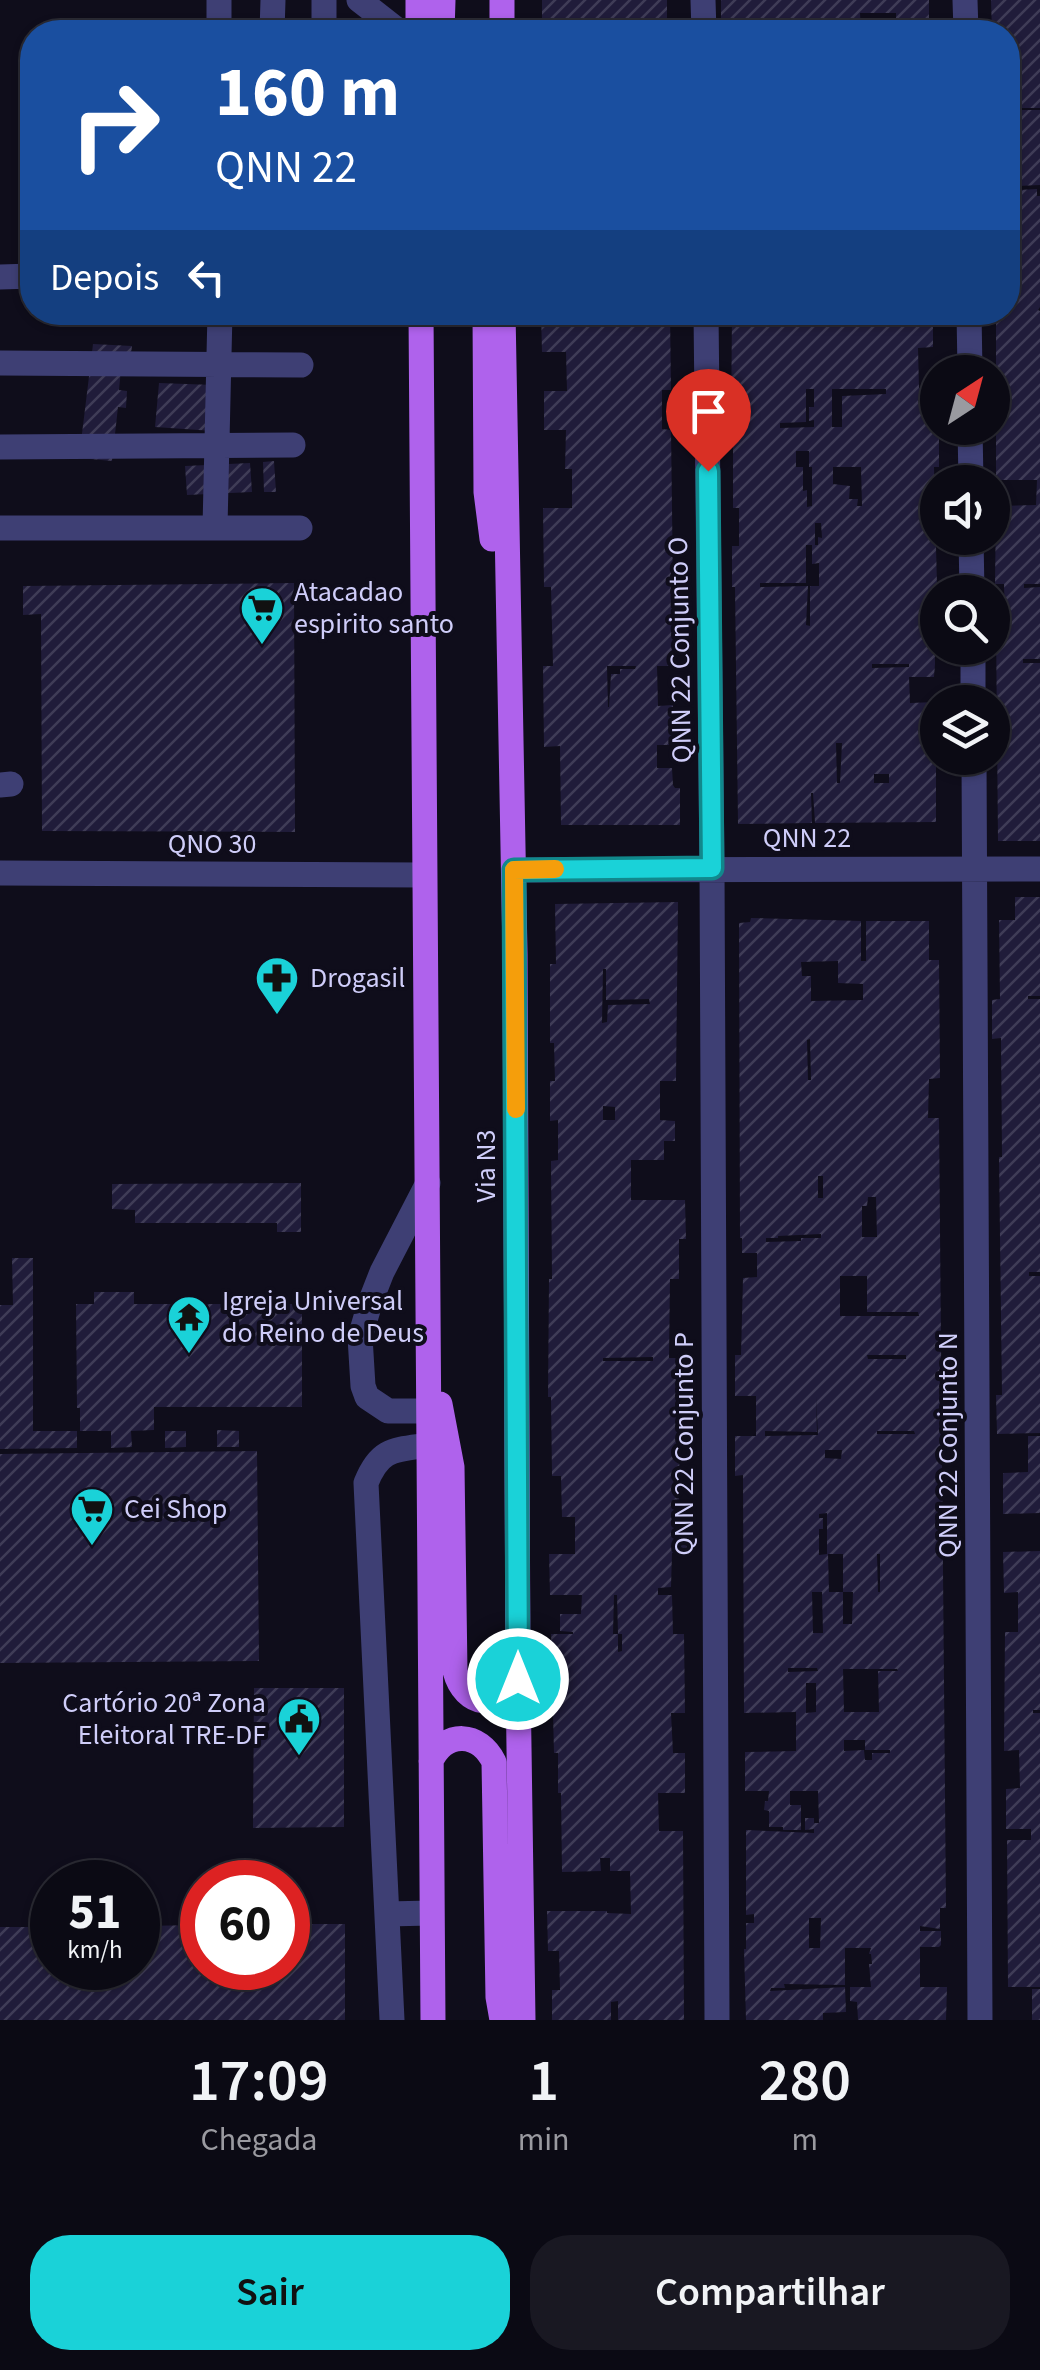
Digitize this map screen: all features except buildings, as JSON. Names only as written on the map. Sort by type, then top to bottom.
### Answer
[{"type":"main road","name":"Via N3","points":[[421,325],[433,2020]]},
{"type":"main road","points":[[484,325],[486,492],[508,658]]},
{"type":"main road","name":"Via N3","points":[[503,325],[514,870],[523,2020]]},
{"type":"main road","points":[[430,1350],[452,1467],[458,1682],[473,1698],[494,1701],[505,1697],[518,1679]]},
{"type":"main road","points":[[431,1761],[436,1750],[457,1738],[481,1743],[494,1762],[498,1998],[502,2020]]},
{"type":"street","points":[[359,0],[385,20]]},
{"type":"street","points":[[215,527],[220,325]]},
{"type":"street","name":"QNN 22 Conjunto O","points":[[706,325],[712,868]]},
{"type":"street","points":[[969,325],[970,355]]},
{"type":"street","points":[[0,363],[301,365]]},
{"type":"street","points":[[0,447],[293,445]]},
{"type":"street","points":[[0,528],[300,528]]},
{"type":"street","name":"QNN 22 Conjunto N","points":[[974,775],[980,2020]]},
{"type":"street","name":"QNN 22 Conjunto P","points":[[712,868],[717,2020]]},
{"type":"street","name":"QNN 22","points":[[514,870],[1040,869]]},
{"type":"street","name":"QNO 30","points":[[0,872],[424,875]]},
{"type":"street","points":[[428,1183],[382,1272],[360,1337],[362,1386],[367,1397],[388,1411],[428,1411]]},
{"type":"street","points":[[392,2020],[366,1484],[374,1463],[384,1456],[394,1450],[429,1445]]},
{"type":"street","points":[[387,1914],[432,1913]]},
{"type":"slow traffic","points":[[516,1109],[514,870],[555,869]]},
{"type":"place","name":"Atacadao espirito santo","points":[[262,646]]},
{"type":"place","name":"Drogasil","points":[[277,1016]]},
{"type":"place","name":"Igreja Universal do Reino de Deus","points":[[189,1355]]},
{"type":"place","name":"Cei Shop","points":[[92,1547]]},
{"type":"place","name":"Cartório 20ª Zona Eleitoral TRE-DF","points":[[299,1757]]},
{"type":"route","points":[[518,1679],[514,870],[712,868],[708,471]]}]
